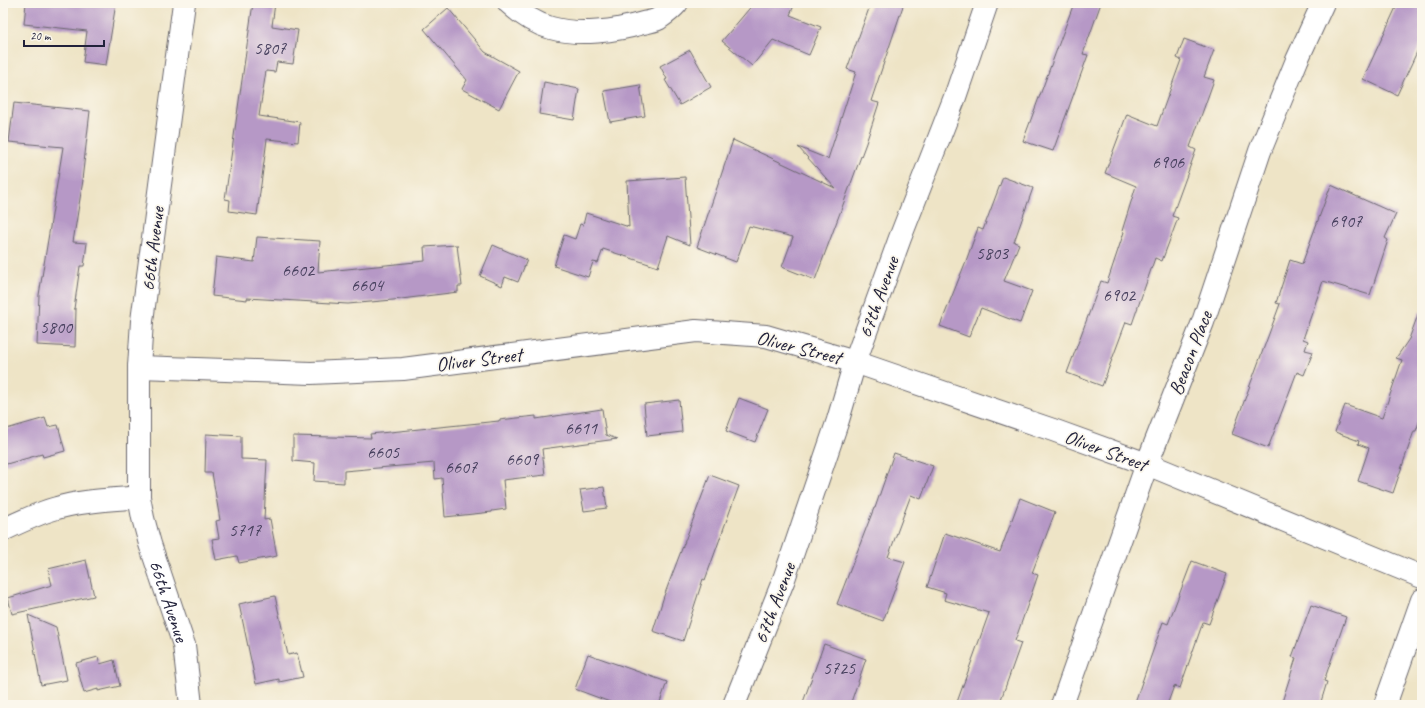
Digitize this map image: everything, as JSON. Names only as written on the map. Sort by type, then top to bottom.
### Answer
[{"type":"street","name":"66th Avenue","points":[[184,3],[142,321],[139,367],[139,497],[150,544],[184,645],[191,705]]},
{"type":"street","points":[[509,3],[535,22],[551,28],[573,31],[600,31],[627,28],[657,20],[677,3]]},
{"type":"street","name":"67th Avenue","points":[[734,705],[784,578],[838,420],[855,362],[900,238],[955,97],[987,3]]},
{"type":"street","name":"Beacon Place","points":[[1062,705],[1146,464],[1202,322],[1260,150],[1297,60],[1323,3]]},
{"type":"street","name":"Oliver Street","points":[[139,367],[311,373],[403,369],[696,331],[766,336],[855,362],[1053,430],[1146,464],[1422,578]]},
{"type":"street","points":[[3,530],[28,518],[57,508],[90,502],[139,497]]},
{"type":"street","points":[[1385,705],[1422,600]]},
{"type":"building","points":[[26,3],[116,3],[106,65],[83,62],[87,31],[24,24]]},
{"type":"building","points":[[253,3],[275,3],[272,26],[298,30],[293,64],[277,62],[275,72],[266,71],[259,116],[300,122],[298,142],[267,139],[257,215],[229,211],[230,200],[225,199]]},
{"type":"building","points":[[754,3],[795,3],[790,15],[821,27],[809,55],[773,40],[752,66],[722,41]]},
{"type":"building","points":[[871,3],[904,3],[871,101],[879,103],[866,143],[815,280],[782,267],[793,237],[749,226],[736,262],[697,247],[733,140],[835,188],[798,147],[828,159],[856,72],[847,69]]},
{"type":"building","points":[[1074,3],[1101,3],[1083,54],[1088,55],[1053,151],[1023,141]]},
{"type":"building","points":[[1398,3],[1422,3],[1422,41],[1397,95],[1363,79]]},
{"type":"building","points":[[448,8],[485,52],[519,71],[499,109],[462,89],[467,80],[424,29]]},
{"type":"building","points":[[1184,39],[1214,50],[1204,77],[1214,80],[1190,147],[1196,150],[1172,216],[1178,218],[1162,261],[1155,258],[1132,324],[1126,322],[1102,386],[1067,373],[1101,281],[1107,283],[1124,232],[1122,231],[1136,186],[1105,173],[1127,114],[1157,126],[1181,60],[1177,58]]},
{"type":"building","points":[[690,50],[711,87],[680,105],[665,80],[667,79],[660,66]]},
{"type":"building","points":[[544,82],[579,89],[574,120],[539,114]]},
{"type":"building","points":[[640,85],[645,116],[610,122],[604,91]]},
{"type":"building","points":[[14,103],[90,111],[83,180],[73,242],[87,243],[84,266],[80,266],[74,309],[76,309],[75,347],[37,345],[39,295],[63,147],[9,142]]},
{"type":"building","points":[[685,177],[690,245],[668,236],[658,267],[603,249],[598,263],[593,262],[588,277],[554,266],[564,235],[575,239],[580,224],[583,225],[586,213],[629,227],[627,181]]},
{"type":"building","points":[[1003,177],[1033,188],[1014,242],[1019,244],[1004,281],[1032,291],[1020,323],[981,308],[969,337],[940,326],[978,228],[983,230]]},
{"type":"building","points":[[1331,185],[1396,214],[1385,238],[1388,240],[1370,295],[1323,281],[1303,339],[1308,341],[1305,350],[1313,352],[1304,375],[1297,372],[1268,448],[1232,434],[1280,304],[1276,303],[1290,260],[1302,264]]},
{"type":"building","points":[[257,237],[320,241],[318,272],[425,261],[424,247],[457,245],[462,286],[458,286],[458,292],[348,304],[247,298],[247,300],[212,296],[216,257],[254,262]]},
{"type":"building","points":[[493,245],[527,260],[518,282],[505,277],[502,286],[480,276]]},
{"type":"building","points":[[1419,312],[1422,313],[1422,413],[1416,431],[1414,431],[1393,493],[1358,481],[1369,448],[1358,444],[1359,441],[1335,432],[1345,405],[1382,418],[1402,360],[1396,358],[1409,339]]},
{"type":"building","points":[[739,398],[768,409],[755,442],[726,431]]},
{"type":"building","points":[[679,400],[682,432],[647,436],[644,404]]},
{"type":"building","points":[[602,409],[606,435],[617,439],[542,449],[545,475],[503,480],[506,509],[492,512],[445,517],[442,478],[435,479],[434,463],[344,471],[344,483],[314,481],[315,463],[293,461],[293,436],[371,438],[370,434],[536,416],[536,419]]},
{"type":"building","points":[[45,418],[48,427],[58,425],[65,451],[43,457],[42,454],[3,465],[3,430]]},
{"type":"building","points":[[206,434],[241,436],[241,459],[267,460],[264,520],[270,519],[277,556],[239,563],[237,556],[216,560],[212,539],[219,538],[216,521],[220,520],[212,473],[205,473]]},
{"type":"building","points":[[894,453],[933,466],[921,499],[911,495],[888,557],[905,562],[883,621],[837,604],[875,508]]},
{"type":"building","points":[[710,475],[739,486],[705,580],[703,579],[683,641],[653,631],[664,596]]},
{"type":"building","points":[[604,487],[607,508],[584,511],[580,490]]},
{"type":"building","points":[[1020,498],[1055,512],[1032,573],[1038,575],[1015,641],[1021,643],[999,705],[956,705],[989,613],[944,600],[946,593],[927,587],[945,533],[1000,552]]},
{"type":"building","points":[[86,560],[94,596],[12,614],[8,598],[52,585],[48,569]]},
{"type":"building","points":[[1192,561],[1227,574],[1209,624],[1203,622],[1180,688],[1174,686],[1167,705],[1134,705],[1163,622],[1168,624]]},
{"type":"building","points":[[275,596],[288,655],[297,653],[303,677],[279,682],[279,679],[256,684],[239,604]]},
{"type":"building","points":[[1311,605],[1346,617],[1324,681],[1327,682],[1320,705],[1281,705],[1296,658],[1292,657]]},
{"type":"building","points":[[28,615],[56,627],[67,680],[41,685]]},
{"type":"building","points":[[824,644],[866,659],[850,705],[802,705]]},
{"type":"building","points":[[588,654],[667,682],[659,705],[618,705],[575,689]]},
{"type":"building","points":[[98,657],[100,664],[114,660],[120,686],[98,691],[98,689],[84,693],[76,663]]}]
